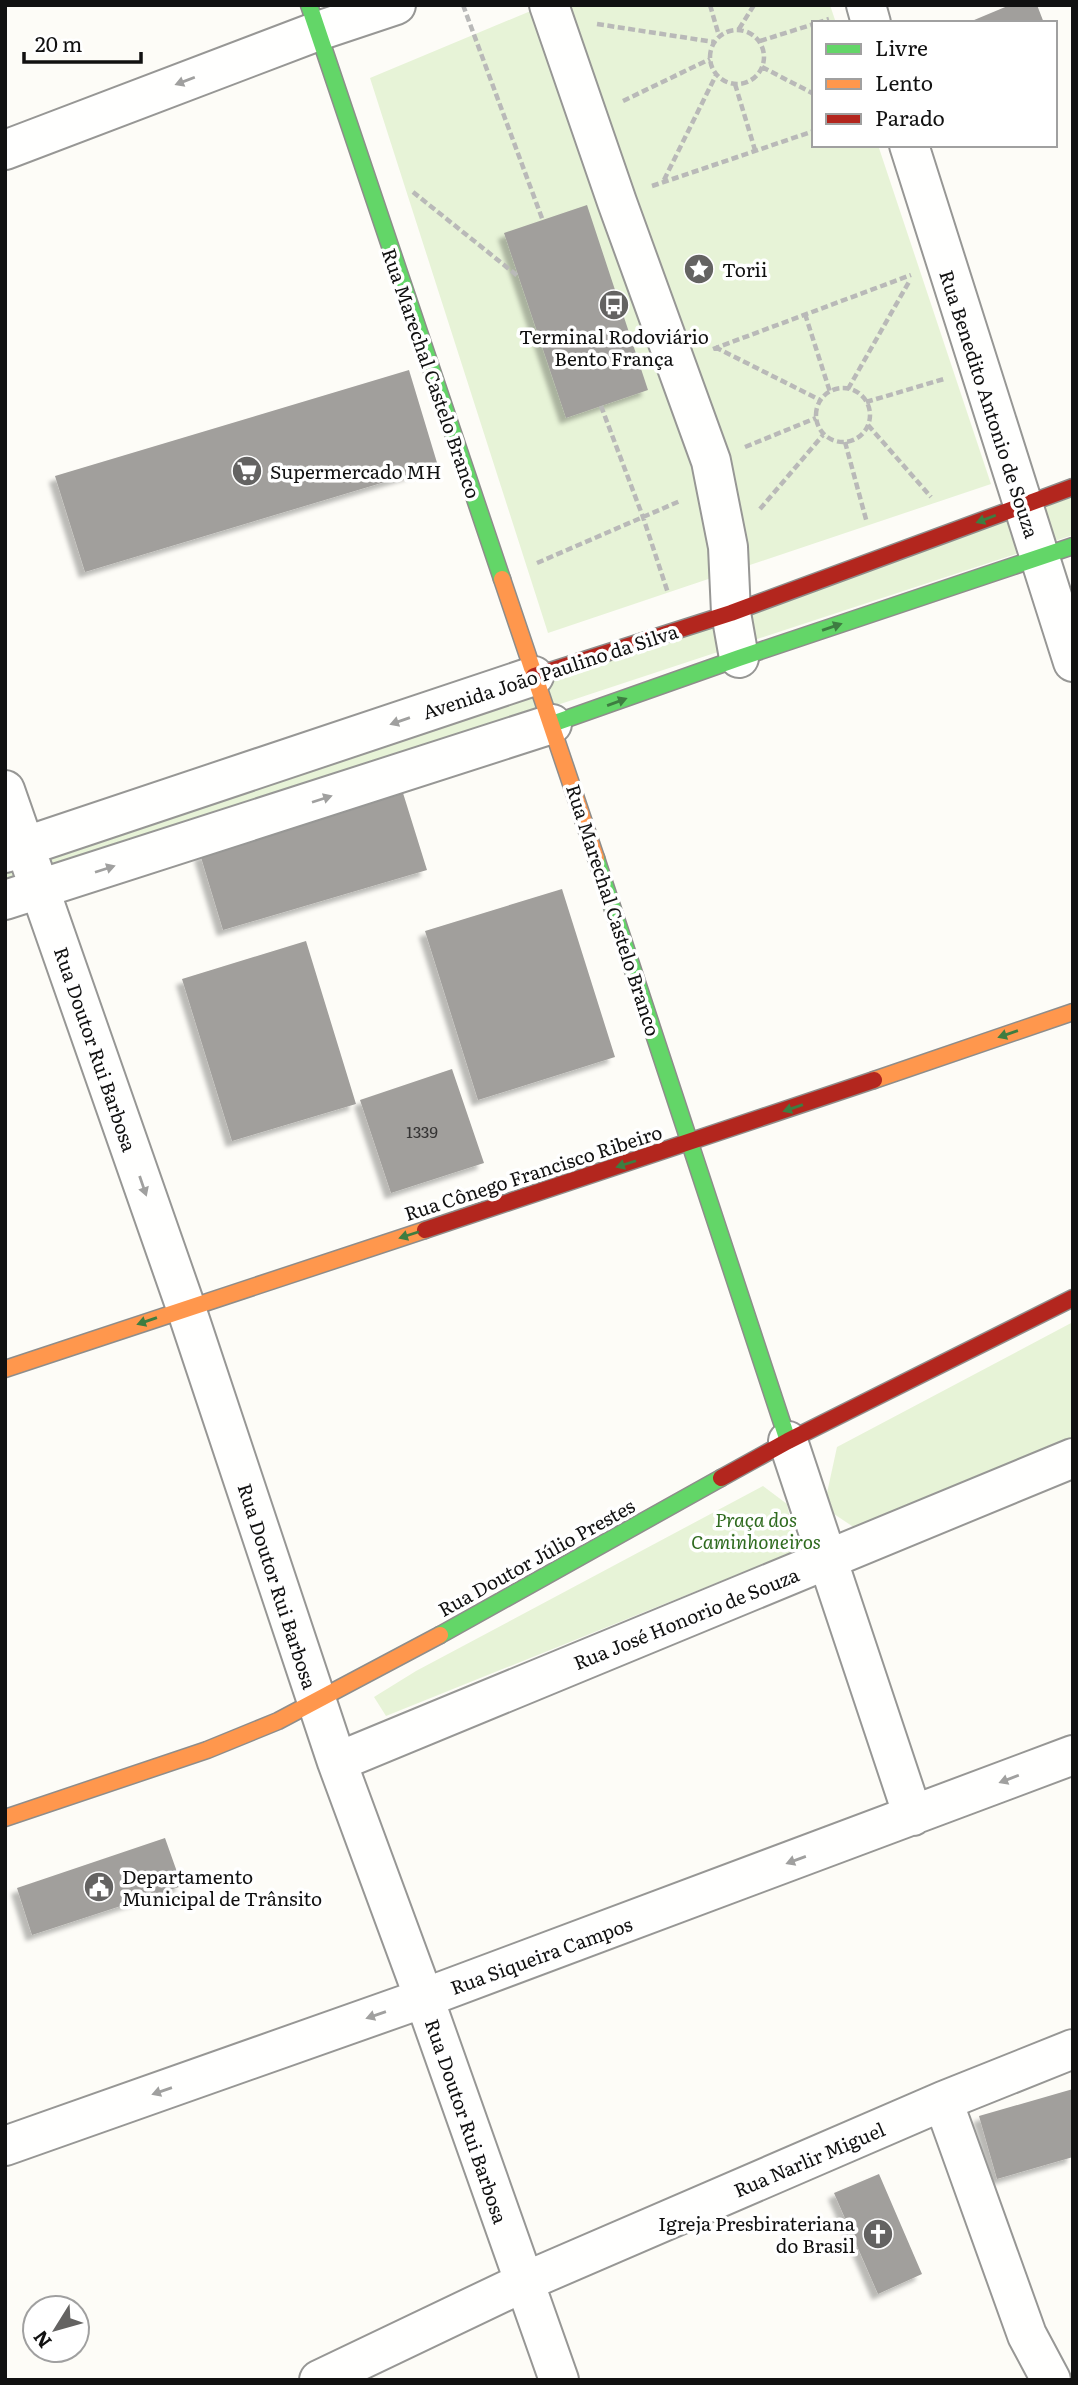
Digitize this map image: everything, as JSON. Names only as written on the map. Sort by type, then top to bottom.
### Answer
[{"type":"main road","name":"Rua Marechal Castelo Branco","points":[[314,18],[552,724],[788,1441]]},
{"type":"main road","name":"Avenida João Paulino da Silva","points":[[534,676],[731,612],[1073,487]]},
{"type":"main road","points":[[552,724],[1056,552]]},
{"type":"main road","name":"Rua Cônego Francisco Ribeiro","points":[[5,1369],[691,1143],[1073,1012]]},
{"type":"main road","name":"Rua Doutor Júlio Prestes","points":[[5,1818],[207,1750],[278,1721],[408,1653],[788,1441],[1073,1298]]},
{"type":"street","points":[[5,150],[314,18],[396,5]]},
{"type":"street","points":[[550,11],[714,474],[728,547],[731,612],[739,658]]},
{"type":"street","name":"Rua Benedito Antonio de Souza","points":[[910,147],[1022,505],[1056,552],[1073,662]]},
{"type":"street","name":"Avenida João Paulino da Silva","points":[[15,850],[534,676]]},
{"type":"street","points":[[23,895],[552,724]]},
{"type":"street","name":"Rua Doutor Rui Barbosa","points":[[5,790],[23,895],[186,1308],[337,1762],[559,2380]]},
{"type":"street","points":[[187,792],[199,838]]},
{"type":"street","name":"Rua Marechal Castelo Branco","points":[[788,1441],[913,1816]]},
{"type":"street","name":"Rua José Honorio de Souza","points":[[337,1762],[1073,1458]]},
{"type":"street","name":"Rua Siqueira Campos","points":[[5,2146],[424,1998],[1073,1755]]},
{"type":"street","name":"Rua Narlir Miguel","points":[[319,2380],[524,2282],[943,2101],[1073,2049]]},
{"type":"street","points":[[943,2101],[1027,2335],[1051,2380]]},
{"type":"path","points":[[463,5],[543,220]]},
{"type":"path","points":[[710,5],[719,36]]},
{"type":"path","points":[[739,29],[754,5]]},
{"type":"path","points":[[550,11],[714,41]]},
{"type":"path","points":[[760,41],[812,25]]},
{"type":"path","points":[[739,29],[752,33],[760,41],[765,57],[762,67],[752,80],[735,84],[716,75],[710,59],[710,50],[719,36],[739,29]]},
{"type":"path","points":[[587,118],[710,59]]},
{"type":"path","points":[[762,67],[812,93]]},
{"type":"path","points":[[663,180],[716,75]]},
{"type":"path","points":[[735,84],[755,150]]},
{"type":"path","points":[[617,202],[663,180],[812,132]]},
{"type":"path","points":[[411,190],[519,277]]},
{"type":"path","points":[[676,364],[715,347],[914,274],[848,389]]},
{"type":"path","points":[[805,314],[830,392]]},
{"type":"path","points":[[715,347],[820,400]]},
{"type":"path","points":[[866,402],[979,369]]},
{"type":"path","points":[[839,388],[848,389],[866,402],[870,415],[868,425],[856,439],[838,442],[823,435],[816,418],[820,400],[839,388]]},
{"type":"path","points":[[601,406],[643,517],[680,629]]},
{"type":"path","points":[[501,578],[643,517],[816,418]]},
{"type":"path","points":[[868,425],[959,530]]},
{"type":"path","points":[[728,547],[823,435]]},
{"type":"path","points":[[845,442],[877,559]]},
{"type":"green space","points":[[545,5],[830,5],[835,21],[812,21],[812,147],[879,147],[991,484],[548,633],[370,78]]},
{"type":"green space","points":[[1073,497],[1073,535],[5,887],[5,866]]},
{"type":"green space","name":"Praça dos Caminhoneiros","points":[[1073,1322],[1073,1440],[855,1528],[834,1514],[827,1493],[837,1447]]},
{"type":"green space","name":"Praça dos Caminhoneiros","points":[[763,1486],[787,1504],[793,1532],[791,1553],[386,1716],[374,1697],[416,1671]]},
{"type":"building","points":[[1010,5],[1037,5],[1043,21],[972,21]]},
{"type":"building","points":[[587,205],[648,390],[566,418],[504,233]]},
{"type":"building","name":"Supermercado MH","points":[[409,370],[438,466],[85,572],[55,476]]},
{"type":"building","points":[[403,793],[427,870],[223,930],[200,854]]},
{"type":"building","points":[[562,889],[615,1057],[478,1100],[425,931]]},
{"type":"building","points":[[306,941],[356,1104],[232,1141],[182,979]]},
{"type":"building","points":[[452,1069],[484,1163],[391,1193],[360,1100]]},
{"type":"building","name":"Departamento Municipal de Trânsito","points":[[165,1838],[182,1886],[32,1935],[17,1888]]},
{"type":"building","points":[[1073,2089],[1073,2157],[997,2179],[979,2116]]},
{"type":"building","name":"Igreja Presbirateriana do Brasil","points":[[879,2174],[922,2274],[878,2294],[834,2193]]},
{"type":"traffic: fast","points":[[309,5],[502,579]]},
{"type":"traffic: fast","points":[[552,724],[1073,546]]},
{"type":"traffic: fast","points":[[596,858],[788,1441]]},
{"type":"traffic: fast","points":[[440,1635],[721,1478]]},
{"type":"traffic: slow","points":[[502,579],[596,858]]},
{"type":"traffic: slow","points":[[874,1080],[1073,1012]]},
{"type":"traffic: slow","points":[[5,1369],[425,1230]]},
{"type":"traffic: slow","points":[[5,1818],[207,1750],[278,1721],[440,1635]]},
{"type":"traffic: jam","points":[[534,676],[731,613],[1073,487]]},
{"type":"traffic: jam","points":[[425,1230],[874,1080]]},
{"type":"traffic: jam","points":[[721,1478],[788,1441],[1073,1298]]},
{"type":"place","name":"Torii","points":[[699,269]]},
{"type":"place","name":"Terminal Rodoviário Bento França","points":[[614,305]]},
{"type":"place","name":"Supermercado MH","points":[[247,471]]},
{"type":"place","name":"Departamento Municipal de Trânsito","points":[[99,1887]]},
{"type":"place","name":"Igreja Presbirateriana do Brasil","points":[[878,2234]]}]
